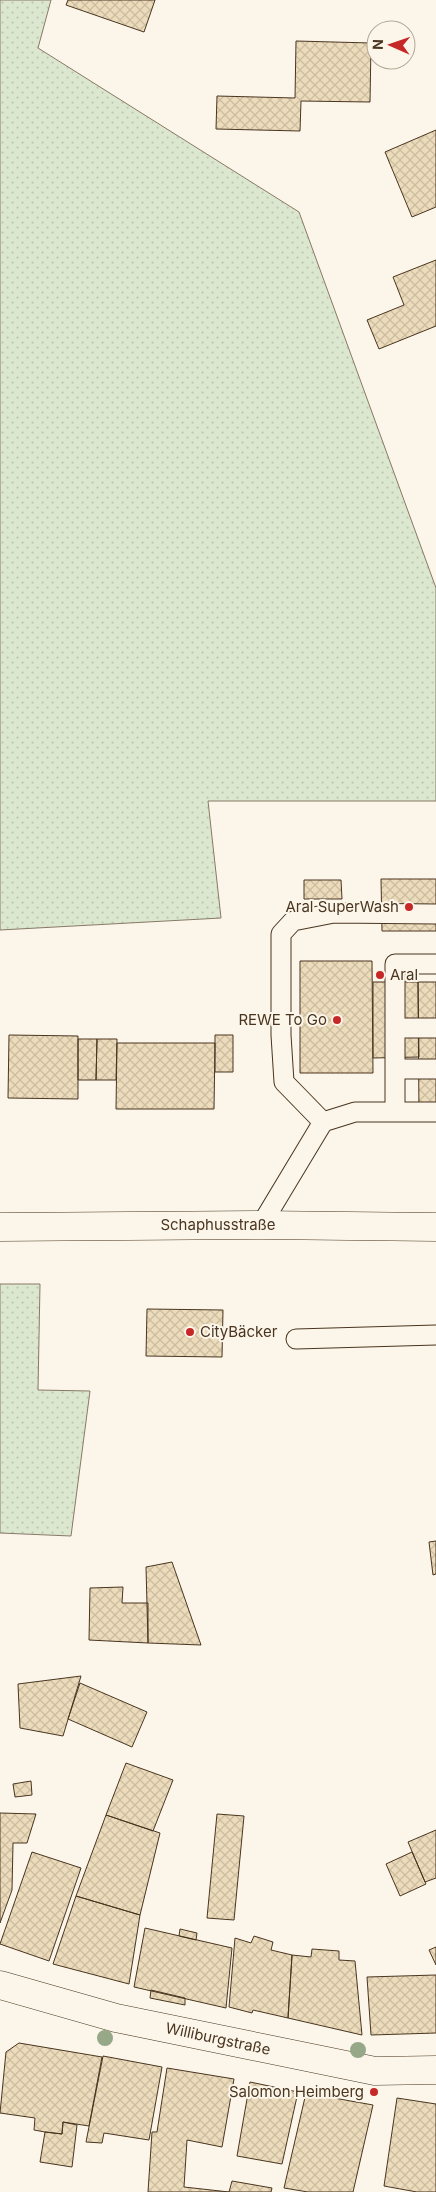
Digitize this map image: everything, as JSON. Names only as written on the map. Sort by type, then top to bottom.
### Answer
[{"type":"street","name":"Schaphusstraße","points":[[0,1227],[436,1226]]},
{"type":"street","name":"Williburgstraße","points":[[1,1990],[116,2018],[375,2072],[436,2070]]},
{"type":"lane","points":[[323,1122],[284,1082],[281,1035],[281,934],[293,921],[334,913],[436,914]]},
{"type":"lane","points":[[395,1112],[395,964],[436,964]]},
{"type":"lane","points":[[395,1028],[436,1028]]},
{"type":"lane","points":[[395,1069],[436,1069]]},
{"type":"lane","points":[[261,1225],[323,1122],[355,1112],[436,1112]]},
{"type":"lane","points":[[296,1339],[436,1335]]},
{"type":"green space","points":[[0,0],[51,0],[38,48],[299,212],[436,588],[436,801],[208,801],[221,918],[0,930]]},
{"type":"green space","points":[[0,1284],[40,1284],[38,1390],[90,1391],[71,1536],[0,1533]]},
{"type":"building","points":[[68,0],[155,0],[144,32],[66,5]]},
{"type":"building","points":[[296,41],[366,43],[366,70],[371,70],[370,102],[301,101],[300,131],[216,129],[217,96],[295,98]]},
{"type":"building","points":[[436,130],[436,207],[412,217],[385,152]]},
{"type":"building","points":[[436,260],[436,326],[379,349],[367,320],[404,305],[393,277]]},
{"type":"building","name":"Aral SuperWash","points":[[381,879],[436,879],[436,931],[382,931]]},
{"type":"building","points":[[304,880],[341,880],[342,899],[304,899]]},
{"type":"building","name":"REWE To Go","points":[[300,961],[372,961],[373,1073],[300,1073]]},
{"type":"building","points":[[373,982],[418,982],[419,1057],[373,1058]]},
{"type":"building","points":[[418,982],[436,982],[436,1117],[419,1117]]},
{"type":"building","points":[[9,1035],[78,1036],[78,1099],[8,1098]]},
{"type":"building","points":[[215,1035],[233,1035],[233,1072],[215,1072]]},
{"type":"building","points":[[78,1039],[97,1039],[96,1080],[78,1080]]},
{"type":"building","points":[[97,1039],[117,1039],[116,1080],[96,1080]]},
{"type":"building","points":[[117,1043],[215,1043],[214,1109],[116,1109]]},
{"type":"building","points":[[147,1309],[223,1310],[222,1357],[146,1356]]},
{"type":"building","points":[[436,1541],[436,1574],[433,1575],[429,1542]]},
{"type":"building","points":[[172,1562],[201,1645],[148,1643],[146,1567]]},
{"type":"building","points":[[123,1587],[122,1603],[148,1603],[148,1643],[89,1640],[90,1588]]},
{"type":"building","points":[[81,1676],[63,1736],[20,1728],[18,1684]]},
{"type":"building","points":[[80,1683],[147,1712],[132,1747],[68,1719]]},
{"type":"building","points":[[126,1763],[173,1780],[153,1831],[106,1815]]},
{"type":"building","points":[[31,1781],[32,1795],[15,1797],[13,1784]]},
{"type":"building","points":[[0,1813],[36,1814],[27,1843],[13,1843],[12,1890],[0,1923]]},
{"type":"building","points":[[217,1814],[244,1816],[234,1920],[207,1918]]},
{"type":"building","points":[[106,1815],[160,1833],[140,1915],[76,1896]]},
{"type":"building","points":[[436,1830],[436,1878],[425,1882],[408,1842]]},
{"type":"building","points":[[32,1852],[81,1868],[49,1961],[0,1944]]},
{"type":"building","points":[[412,1852],[426,1884],[400,1896],[386,1864]]},
{"type":"building","points":[[76,1896],[140,1915],[129,1984],[53,1964]]},
{"type":"building","points":[[145,1928],[232,1948],[226,2008],[134,1987]]},
{"type":"building","points":[[180,1929],[197,1933],[196,1940],[179,1936]]},
{"type":"building","points":[[254,1936],[273,1942],[271,1950],[292,1955],[288,2018],[253,2010],[252,2013],[229,2007],[235,1938],[251,1943]]},
{"type":"building","points":[[436,1947],[436,1965],[429,1950]]},
{"type":"building","points":[[312,1949],[339,1951],[339,1960],[355,1961],[362,2035],[288,2018],[292,1955],[311,1957]]},
{"type":"building","points":[[436,1975],[436,2033],[371,2035],[367,1977]]},
{"type":"building","points":[[151,1990],[185,1998],[185,2005],[150,1998]]},
{"type":"building","points":[[19,2043],[102,2057],[89,2126],[63,2122],[62,2134],[45,2132],[34,2130],[35,2118],[0,2113],[6,2052]]},
{"type":"building","points":[[103,2056],[162,2067],[149,2140],[104,2133],[102,2143],[86,2142]]},
{"type":"building","points":[[167,2068],[234,2079],[222,2147],[187,2140],[184,2187],[229,2192],[148,2192],[152,2132],[157,2132]]},
{"type":"building","points":[[250,2082],[298,2092],[282,2164],[237,2156]]},
{"type":"building","points":[[306,2093],[373,2105],[353,2192],[308,2192],[284,2188]]},
{"type":"building","points":[[397,2098],[436,2104],[436,2192],[417,2192],[384,2186]]},
{"type":"building","points":[[63,2122],[77,2125],[72,2167],[40,2162],[45,2132],[62,2134]]},
{"type":"building","points":[[232,2181],[272,2188],[271,2192],[229,2192]]},
{"type":"place","name":"Aral SuperWash","points":[[409,907]]},
{"type":"place","name":"Aral","points":[[380,975]]},
{"type":"place","name":"REWE To Go","points":[[337,1020]]},
{"type":"place","name":"CityBäcker","points":[[190,1332]]},
{"type":"place","name":"Salomon Heimberg","points":[[374,2092]]}]
